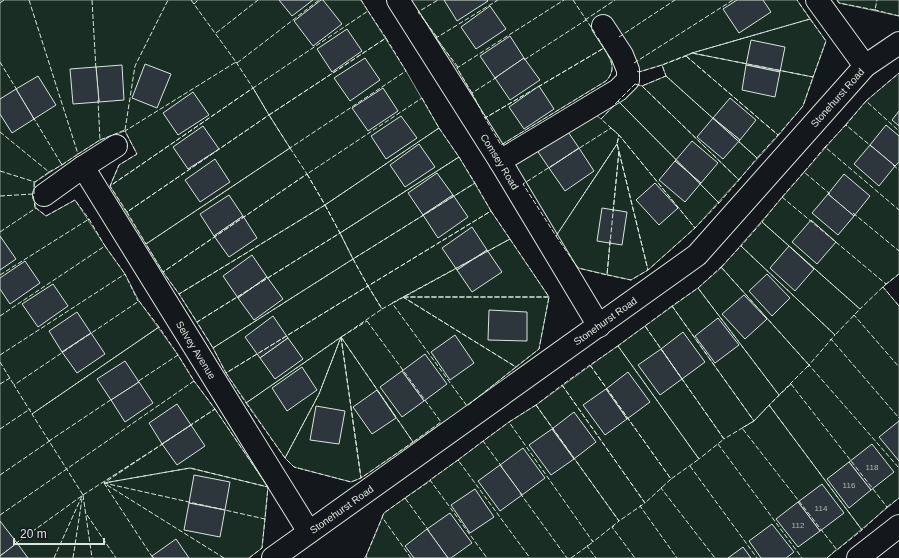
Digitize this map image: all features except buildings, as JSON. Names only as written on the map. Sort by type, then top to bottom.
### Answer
[{"type":"street","name":"Comsey Road","points":[[398,0],[500,161],[599,326]]},
{"type":"street","points":[[817,0],[865,66]]},
{"type":"street","points":[[500,161],[618,90],[628,80],[628,70],[622,55],[603,26]]},
{"type":"street","name":"Stonehurst Road","points":[[273,558],[697,256],[865,66],[899,43]]},
{"type":"street","points":[[44,195],[83,167],[116,146]]},
{"type":"street","name":"Selvey Avenue","points":[[83,167],[309,532]]},
{"type":"street","points":[[858,558],[899,526]]},
{"type":"green space","points":[[0,0],[361,0],[491,211],[549,297],[539,349],[467,406],[361,478],[351,482],[294,467],[285,458],[226,373],[213,348],[179,294],[163,272],[110,186],[119,165],[137,154],[125,131],[100,140],[35,182],[33,194],[36,208],[46,216],[75,200],[125,274],[139,301],[178,355],[194,381],[268,487],[262,548],[249,558],[0,558]]},
{"type":"green space","points":[[411,0],[797,0],[826,41],[803,106],[695,228],[648,270],[631,280],[578,268],[556,236],[509,157],[590,110],[601,119],[635,84],[642,86],[666,76],[662,65],[639,72],[612,42],[604,48],[612,64],[611,72],[606,81],[501,145],[457,68]]},
{"type":"green space","points":[[837,0],[899,0],[899,16],[839,3]]},
{"type":"green space","points":[[899,73],[899,274],[883,287],[899,306],[899,498],[827,558],[364,558],[384,513],[698,288],[721,268],[866,101]]},
{"type":"fence","points":[[0,3],[4,0]]},
{"type":"fence","points":[[29,0],[78,154],[100,140],[98,100]]},
{"type":"fence","points":[[92,0],[96,70]]},
{"type":"fence","points":[[125,130],[135,66],[168,0]]},
{"type":"fence","points":[[191,0],[236,62],[235,63]]},
{"type":"fence","points":[[194,4],[198,0]]},
{"type":"fence","points":[[216,33],[258,0]]},
{"type":"fence","points":[[237,63],[319,0]]},
{"type":"fence","points":[[361,0],[367,11]]},
{"type":"fence","points":[[437,37],[418,12],[438,0]]},
{"type":"fence","points":[[458,67],[436,38],[498,0]]},
{"type":"fence","points":[[472,93],[457,68],[564,0]]},
{"type":"fence","points":[[573,0],[595,33]]},
{"type":"fence","points":[[585,20],[615,0]]},
{"type":"fence","points":[[619,37],[675,0]]},
{"type":"fence","points":[[634,63],[733,0]]},
{"type":"fence","points":[[637,71],[639,72],[692,53],[810,19],[797,0]]},
{"type":"fence","points":[[837,0],[839,3],[875,10],[877,0]]},
{"type":"fence","points":[[875,9],[899,16]]},
{"type":"fence","points":[[368,11],[386,38],[269,115],[253,88],[368,11]]},
{"type":"fence","points":[[810,19],[826,41],[813,77],[692,53],[810,19]]},
{"type":"fence","points":[[524,60],[586,20]]},
{"type":"fence","points":[[386,38],[406,71],[290,148],[269,115],[386,38]]},
{"type":"fence","points":[[538,87],[604,48],[598,38]]},
{"type":"fence","points":[[604,48],[612,64],[611,72],[606,81],[501,145],[485,118],[604,48]]},
{"type":"fence","points":[[692,53],[813,77],[803,106],[778,135],[686,56],[692,53]]},
{"type":"fence","points":[[686,56],[778,135],[757,158],[666,76],[662,65],[686,56]]},
{"type":"fence","points":[[0,62],[17,90]]},
{"type":"fence","points":[[236,62],[253,88],[110,186],[119,165],[137,154],[125,131],[236,62]]},
{"type":"fence","points":[[866,101],[899,73]]},
{"type":"fence","points":[[666,76],[757,158],[739,180],[642,86],[666,76]]},
{"type":"fence","points":[[497,77],[472,93],[485,118],[526,94]]},
{"type":"fence","points":[[635,84],[642,86],[739,180],[719,203],[618,101],[635,84]]},
{"type":"fence","points":[[253,88],[269,115],[127,212],[110,186],[253,88]]},
{"type":"fence","points":[[422,98],[439,128],[325,205],[307,174],[422,98]]},
{"type":"fence","points":[[618,101],[719,203],[695,228],[619,135],[601,119],[618,101]]},
{"type":"fence","points":[[847,126],[846,125],[866,101],[899,131]]},
{"type":"fence","points":[[269,115],[290,148],[146,244],[127,212],[269,115]]},
{"type":"fence","points":[[33,117],[62,165],[78,153]]},
{"type":"fence","points":[[826,148],[825,147],[846,125],[872,147]]},
{"type":"fence","points":[[439,128],[459,157],[340,233],[325,205],[439,128]]},
{"type":"fence","points":[[611,128],[619,135],[617,144],[556,236],[523,184],[611,128]]},
{"type":"fence","points":[[100,140],[125,130]]},
{"type":"fence","points":[[0,132],[49,172],[62,165],[61,163]]},
{"type":"fence","points":[[610,240],[607,275],[631,280],[648,270],[695,228],[619,135],[617,144],[648,270]]},
{"type":"fence","points":[[617,144],[619,151],[607,275],[578,268],[556,236],[617,144]]},
{"type":"fence","points":[[804,172],[825,147],[899,210]]},
{"type":"fence","points":[[290,148],[307,174],[163,272],[146,244],[290,148]]},
{"type":"fence","points":[[613,212],[619,151],[648,270]]},
{"type":"fence","points":[[459,157],[475,183],[353,259],[340,233],[459,157]]},
{"type":"fence","points":[[893,165],[899,170]]},
{"type":"fence","points":[[0,171],[35,182],[49,172],[48,171]]},
{"type":"fence","points":[[782,197],[804,172],[830,194]]},
{"type":"fence","points":[[307,174],[325,205],[179,294],[163,272],[307,174]]},
{"type":"fence","points":[[34,182],[34,194]]},
{"type":"fence","points":[[475,183],[491,211],[368,286],[353,259],[475,183]]},
{"type":"fence","points":[[0,196],[33,194],[35,208]]},
{"type":"fence","points":[[782,197],[886,284],[860,309],[762,222],[782,197]]},
{"type":"fence","points":[[0,232],[36,208],[46,216],[75,200],[89,219],[88,220]]},
{"type":"fence","points":[[325,205],[340,233],[197,322],[179,294],[325,205]]},
{"type":"fence","points":[[491,211],[510,239],[382,309],[368,286],[491,211]]},
{"type":"fence","points":[[853,213],[899,251]]},
{"type":"fence","points":[[0,275],[89,219],[105,246]]},
{"type":"fence","points":[[762,222],[860,309],[835,335],[741,246],[762,222]]},
{"type":"fence","points":[[340,233],[353,259],[213,348],[197,322],[340,233]]},
{"type":"fence","points":[[510,239],[549,297],[403,297],[510,239]]},
{"type":"fence","points":[[0,316],[105,246],[125,274],[124,275]]},
{"type":"fence","points":[[741,246],[835,335],[809,365],[721,267],[741,246]]},
{"type":"fence","points":[[353,259],[368,286],[226,373],[213,348],[353,259]]},
{"type":"fence","points":[[721,267],[809,365],[779,395],[698,288],[721,267]]},
{"type":"fence","points":[[0,355],[125,274],[138,301]]},
{"type":"fence","points":[[885,283],[886,284],[899,274]]},
{"type":"fence","points":[[368,286],[382,309],[246,403],[226,373],[368,286]]},
{"type":"fence","points":[[882,288],[883,287],[899,306]]},
{"type":"fence","points":[[698,288],[779,395],[754,421],[672,306],[698,288]]},
{"type":"fence","points":[[403,297],[549,297],[539,349],[516,367],[403,297]]},
{"type":"fence","points":[[403,297],[516,367],[467,406],[392,303],[403,297]]},
{"type":"fence","points":[[139,301],[159,327],[32,414],[14,385],[139,301]]},
{"type":"fence","points":[[672,306],[754,421],[724,439],[645,326],[672,306]]},
{"type":"fence","points":[[853,316],[854,315],[899,367]]},
{"type":"fence","points":[[367,321],[441,422],[413,442],[341,337],[367,321]]},
{"type":"fence","points":[[645,326],[724,439],[699,459],[618,346],[645,326]]},
{"type":"fence","points":[[49,441],[32,414],[159,327],[177,355]]},
{"type":"fence","points":[[341,337],[361,478],[351,482],[294,467],[285,458],[319,394],[341,337]]},
{"type":"fence","points":[[341,337],[413,442],[361,478],[341,337]]},
{"type":"fence","points":[[341,337],[319,394],[285,458],[246,403],[341,337]]},
{"type":"fence","points":[[830,340],[831,339],[899,418]]},
{"type":"fence","points":[[618,346],[699,459],[671,479],[590,365],[618,346]]},
{"type":"fence","points":[[0,515],[194,381],[178,355],[137,382]]},
{"type":"fence","points":[[0,362],[14,385],[15,384]]},
{"type":"fence","points":[[590,365],[671,479],[645,503],[562,385],[590,365]]},
{"type":"fence","points":[[808,367],[809,365],[899,468]]},
{"type":"fence","points":[[0,384],[10,378]]},
{"type":"fence","points":[[189,426],[215,409],[194,381],[193,382]]},
{"type":"fence","points":[[791,384],[887,507],[862,530],[769,405],[791,384]]},
{"type":"fence","points":[[562,385],[645,503],[619,521],[536,405],[562,385]]},
{"type":"fence","points":[[15,544],[83,495],[49,441],[112,399]]},
{"type":"fence","points":[[536,405],[619,521],[593,542],[509,422],[536,405]]},
{"type":"fence","points":[[769,405],[862,530],[837,550],[742,428],[754,421],[769,405]]},
{"type":"fence","points":[[215,409],[268,487],[190,468],[104,483],[215,409]]},
{"type":"fence","points":[[0,429],[30,410]]},
{"type":"fence","points":[[502,467],[483,441],[509,422]]},
{"type":"fence","points":[[0,475],[51,440]]},
{"type":"fence","points":[[484,442],[483,441],[458,460],[530,558]]},
{"type":"fence","points":[[83,495],[164,443]]},
{"type":"fence","points":[[718,444],[802,558]]},
{"type":"fence","points":[[459,461],[458,460],[430,480],[487,558]]},
{"type":"fence","points":[[690,466],[757,558]]},
{"type":"fence","points":[[190,468],[268,487],[265,519],[104,483],[190,468]]},
{"type":"fence","points":[[429,531],[405,498],[430,481]]},
{"type":"fence","points":[[104,483],[153,558]]},
{"type":"fence","points":[[107,485],[224,558]]},
{"type":"fence","points":[[662,487],[661,488],[715,558]]},
{"type":"fence","points":[[520,493],[567,558]]},
{"type":"fence","points":[[83,495],[92,558]]},
{"type":"fence","points":[[54,558],[82,496]]},
{"type":"fence","points":[[406,499],[405,498],[384,513],[382,517],[411,558]]},
{"type":"fence","points":[[887,507],[899,498]]},
{"type":"fence","points":[[73,558],[82,499]]},
{"type":"fence","points":[[641,505],[640,506],[677,558]]},
{"type":"fence","points":[[87,515],[116,558]]},
{"type":"fence","points":[[367,558],[366,556],[382,518]]},
{"type":"fence","points":[[249,558],[262,548],[264,519]]},
{"type":"fence","points":[[614,526],[612,527],[635,558]]},
{"type":"fence","points":[[571,558],[593,542],[592,540]]},
{"type":"fence","points":[[588,545],[587,546],[596,558]]},
{"type":"fence","points":[[827,558],[837,549]]}]
